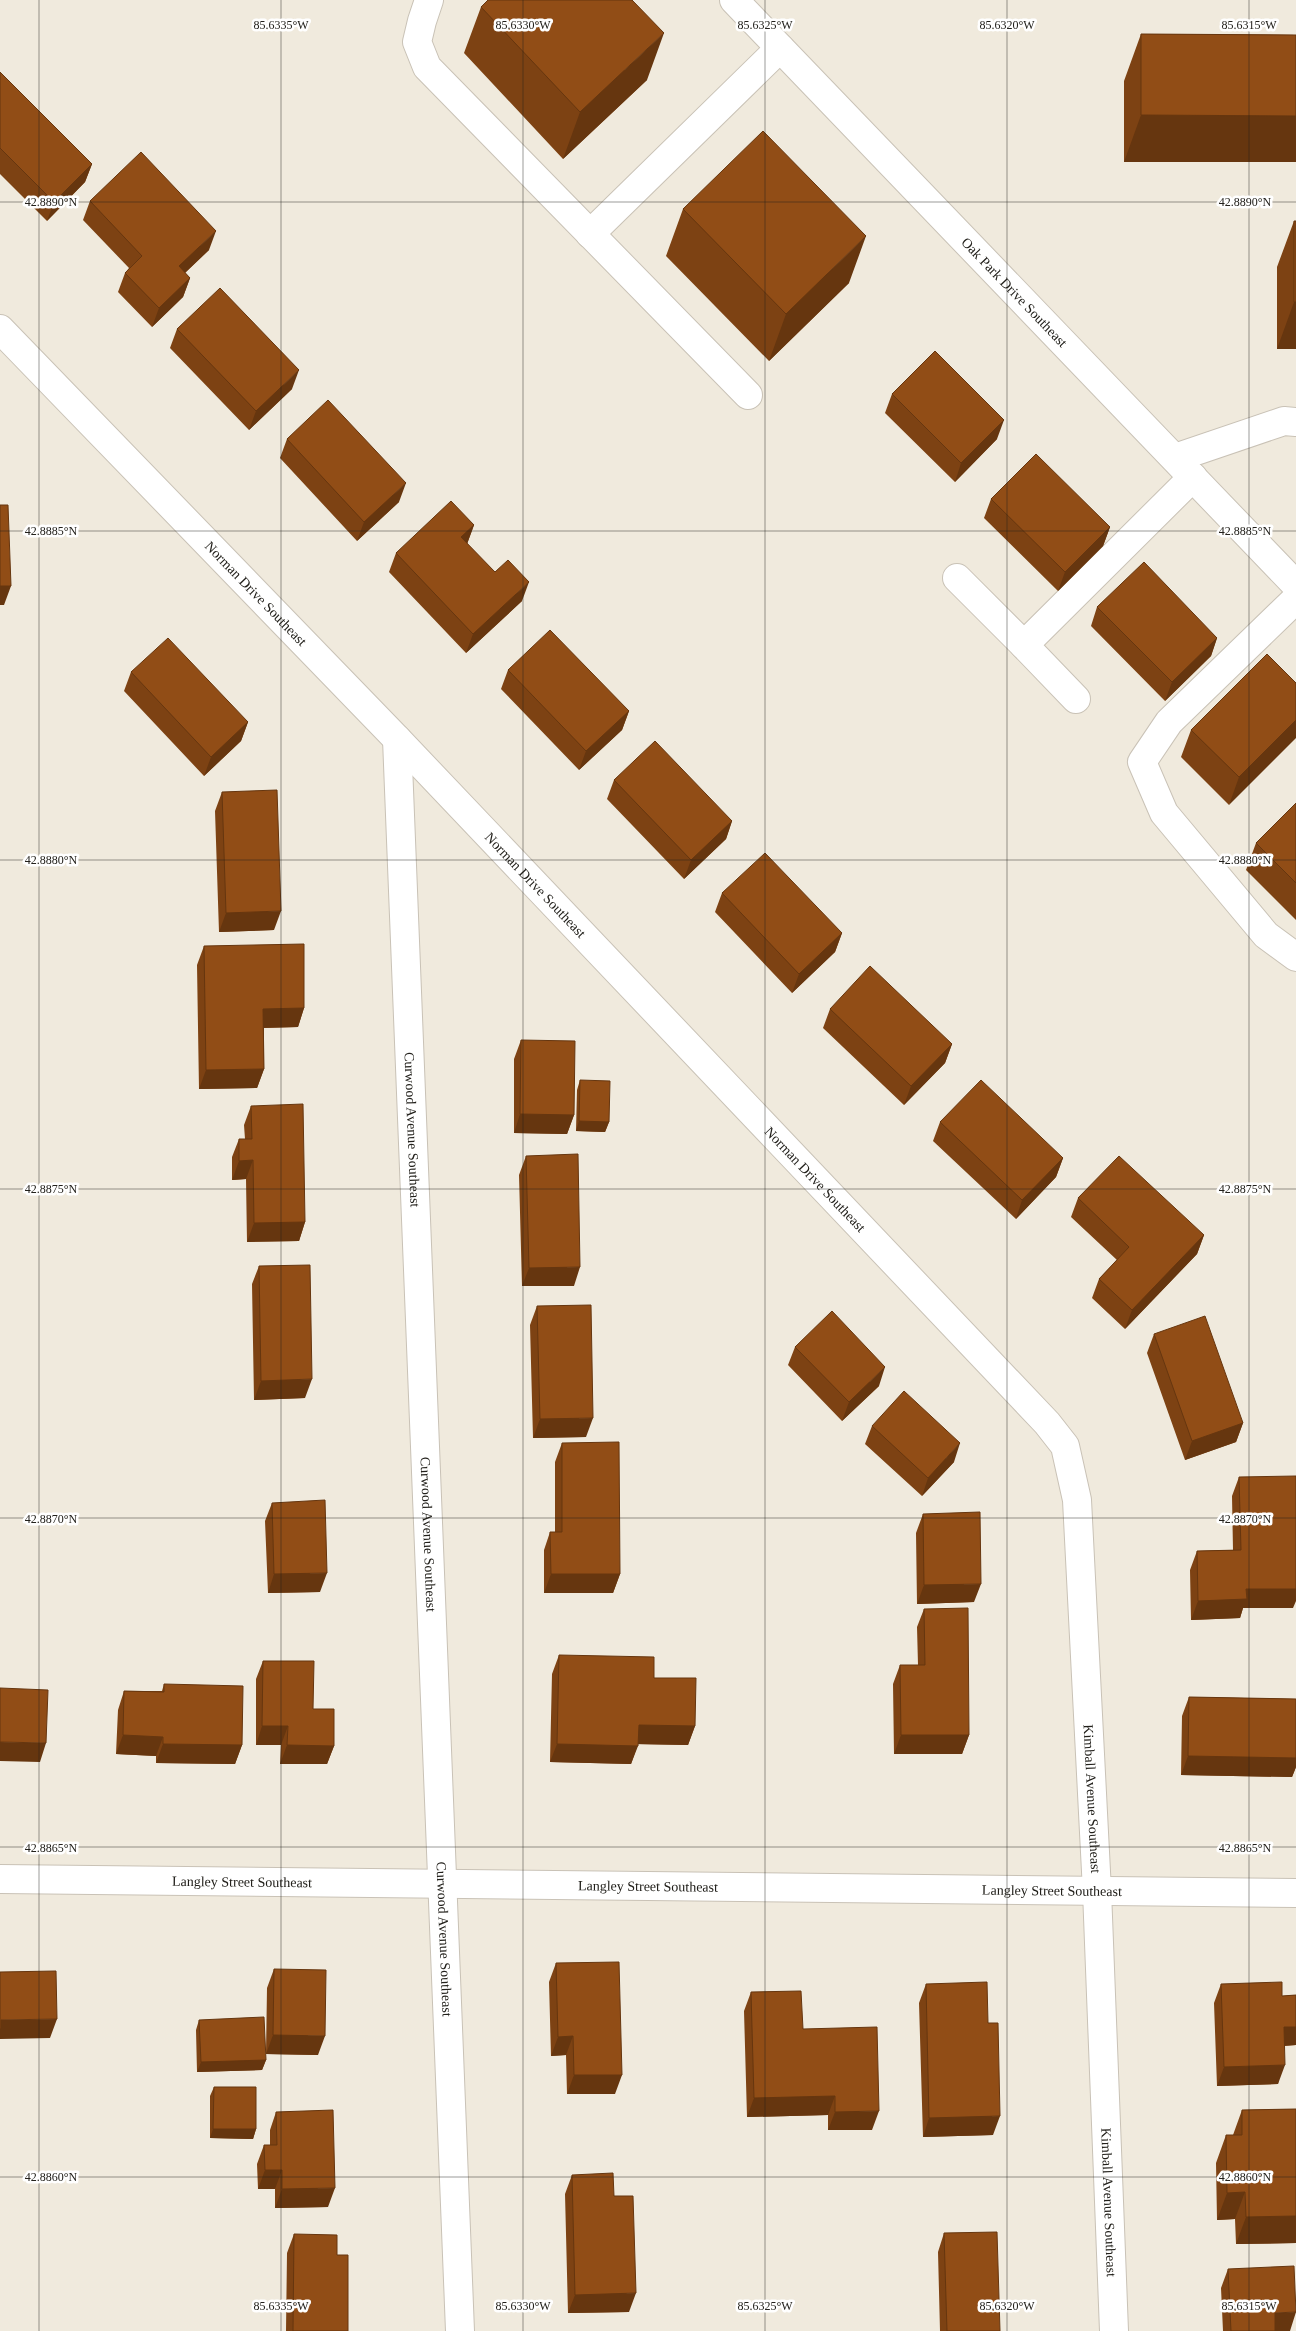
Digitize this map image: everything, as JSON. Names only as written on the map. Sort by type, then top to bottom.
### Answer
[{"type":"street","points":[[430,0],[422,20],[417,42],[427,67],[748,395]]},
{"type":"street","name":"Oak Park Drive Southeast","points":[[734,0],[1296,585]]},
{"type":"street","points":[[590,234],[780,48]]},
{"type":"street","name":"Norman Drive Southeast","points":[[0,329],[397,739],[1046,1423],[1065,1446]]},
{"type":"street","points":[[1024,645],[1184,468],[1284,422],[1296,422]]},
{"type":"street","points":[[957,578],[1076,699]]},
{"type":"street","points":[[1296,599],[1170,722],[1142,762],[1164,813],[1266,935],[1296,957]]},
{"type":"street","name":"Curwood Avenue Southeast","points":[[397,739],[460,2331]]},
{"type":"street","name":"Kimball Avenue Southeast","points":[[1065,1446],[1077,1500],[1097,1892],[1114,2331]]},
{"type":"street","name":"Langley Street Southeast","points":[[0,1879],[1296,1893]]},
{"type":"building","points":[[488,0],[632,0],[664,33],[580,112],[481,7]]},
{"type":"building","points":[[1141,34],[1296,35],[1296,116],[1141,115]]},
{"type":"building","points":[[0,72],[92,164],[54,202],[0,148]]},
{"type":"building","points":[[763,131],[866,236],[786,314],[683,209]]},
{"type":"building","points":[[141,152],[216,231],[179,266],[190,278],[159,308],[125,273],[142,256],[90,201]]},
{"type":"building","points":[[1294,221],[1296,221],[1296,302],[1294,302]]},
{"type":"building","points":[[220,288],[299,370],[256,411],[177,329]]},
{"type":"building","points":[[935,351],[1004,420],[961,463],[892,394]]},
{"type":"building","points":[[328,400],[406,483],[364,522],[287,439]]},
{"type":"building","points":[[1036,454],[1110,527],[1065,572],[991,499]]},
{"type":"building","points":[[451,501],[474,525],[461,537],[495,572],[508,560],[529,582],[473,634],[396,553]]},
{"type":"building","points":[[0,505],[8,505],[11,586],[0,586]]},
{"type":"building","points":[[1144,562],[1217,638],[1172,682],[1097,607]]},
{"type":"building","points":[[550,630],[629,711],[586,751],[508,670]]},
{"type":"building","points":[[168,638],[248,722],[211,757],[131,672]]},
{"type":"building","points":[[1267,654],[1296,683],[1296,720],[1239,777],[1191,730]]},
{"type":"building","points":[[655,741],[732,821],[691,860],[614,780]]},
{"type":"building","points":[[277,790],[281,911],[226,913],[222,792]]},
{"type":"building","points":[[1296,803],[1296,883],[1256,843]]},
{"type":"building","points":[[765,853],[842,933],[799,974],[722,893]]},
{"type":"building","points":[[304,944],[304,1008],[263,1009],[264,1069],[206,1070],[204,946]]},
{"type":"building","points":[[870,966],[952,1044],[911,1086],[830,1009]]},
{"type":"building","points":[[521,1040],[575,1041],[574,1115],[520,1114]]},
{"type":"building","points":[[580,1080],[610,1081],[609,1122],[579,1121]]},
{"type":"building","points":[[981,1080],[1063,1158],[1022,1200],[940,1122]]},
{"type":"building","points":[[303,1104],[305,1222],[254,1223],[253,1160],[239,1161],[239,1139],[252,1139],[251,1106]]},
{"type":"building","points":[[578,1154],[580,1267],[529,1268],[526,1156]]},
{"type":"building","points":[[1119,1156],[1204,1235],[1132,1310],[1099,1279],[1129,1247],[1078,1198]]},
{"type":"building","points":[[310,1265],[312,1379],[261,1381],[259,1266]]},
{"type":"building","points":[[591,1305],[593,1418],[540,1419],[537,1306]]},
{"type":"building","points":[[832,1311],[885,1367],[849,1402],[795,1347]]},
{"type":"building","points":[[1205,1316],[1243,1423],[1192,1441],[1154,1334]]},
{"type":"building","points":[[904,1391],[960,1443],[928,1478],[872,1426]]},
{"type":"building","points":[[619,1442],[620,1574],[551,1574],[550,1532],[562,1532],[562,1443]]},
{"type":"building","points":[[1296,1476],[1296,1589],[1246,1589],[1247,1599],[1198,1601],[1197,1551],[1241,1550],[1239,1477]]},
{"type":"building","points":[[325,1500],[327,1573],[274,1574],[272,1503]]},
{"type":"building","points":[[980,1512],[981,1584],[924,1585],[923,1514]]},
{"type":"building","points":[[968,1608],[969,1735],[901,1735],[900,1665],[925,1665],[924,1609]]},
{"type":"building","points":[[559,1655],[654,1657],[654,1678],[696,1678],[695,1726],[639,1725],[638,1746],[557,1744]]},
{"type":"building","points":[[263,1661],[314,1661],[313,1709],[334,1709],[334,1746],[287,1745],[288,1726],[262,1726]]},
{"type":"building","points":[[164,1684],[243,1686],[242,1745],[163,1744],[163,1737],[123,1735],[124,1691],[164,1692]]},
{"type":"building","points":[[0,1688],[48,1690],[46,1743],[0,1742]]},
{"type":"building","points":[[1189,1697],[1296,1699],[1296,1758],[1188,1756]]},
{"type":"building","points":[[619,1962],[622,2075],[574,2075],[573,2036],[558,2037],[556,1963]]},
{"type":"building","points":[[274,1969],[326,1970],[325,2036],[273,2035]]},
{"type":"building","points":[[56,1971],[57,2019],[1,2020],[0,2029],[0,1972]]},
{"type":"building","points":[[987,1982],[988,2023],[998,2023],[1000,2116],[929,2118],[926,1984]]},
{"type":"building","points":[[1282,1982],[1282,1996],[1296,1995],[1296,2027],[1284,2027],[1285,2065],[1224,2067],[1221,1984]]},
{"type":"building","points":[[801,1991],[803,2029],[877,2027],[879,2111],[835,2112],[835,2096],[754,2098],[751,1992]]},
{"type":"building","points":[[264,2017],[266,2060],[201,2062],[199,2020]]},
{"type":"building","points":[[214,2087],[256,2087],[256,2129],[213,2129]]},
{"type":"building","points":[[1296,2109],[1296,2216],[1246,2217],[1245,2192],[1227,2193],[1226,2135],[1242,2135],[1242,2110]]},
{"type":"building","points":[[333,2110],[335,2188],[282,2189],[282,2170],[265,2170],[264,2145],[277,2145],[276,2112]]},
{"type":"building","points":[[613,2173],[614,2196],[633,2196],[636,2293],[575,2295],[572,2175]]},
{"type":"building","points":[[997,2232],[1000,2331],[947,2331],[944,2233]]},
{"type":"building","points":[[294,2234],[337,2235],[337,2255],[348,2255],[348,2331],[293,2331]]},
{"type":"building","points":[[1294,2266],[1296,2312],[1275,2313],[1275,2331],[1231,2331],[1228,2269]]}]
